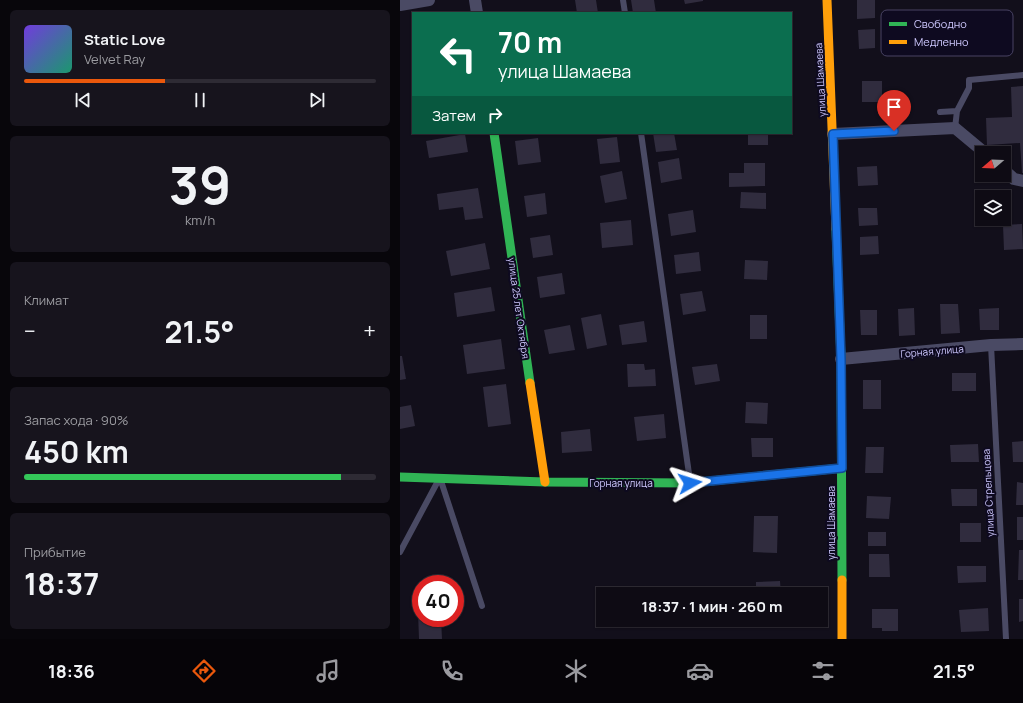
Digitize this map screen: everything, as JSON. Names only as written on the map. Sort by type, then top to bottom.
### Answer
[{"type":"street","points":[[400,5],[429,0]]},
{"type":"street","points":[[475,0],[477,12]]},
{"type":"street","name":"улица Шамаева","points":[[827,0],[841,359],[842,639]]},
{"type":"street","points":[[833,134],[955,128],[976,146]]},
{"type":"street","name":"улица 25 лет Октября","points":[[494,134],[545,482]]},
{"type":"street","points":[[1011,176],[1014,179],[1023,181]]},
{"type":"street","name":"Горная улица","points":[[841,359],[991,345],[1023,344]]},
{"type":"street","name":"Горная улица","points":[[400,477],[545,482],[690,483],[842,468]]},
{"type":"lane","points":[[623,0],[625,12]]},
{"type":"lane","points":[[955,128],[957,111],[969,88],[969,80],[1023,75]]},
{"type":"lane","points":[[940,112],[957,111]]},
{"type":"lane","points":[[641,134],[690,483]]},
{"type":"lane","name":"улица Стрельцова","points":[[991,345],[1006,639]]},
{"type":"lane","points":[[400,552],[440,478]]},
{"type":"lane","points":[[440,478],[482,606]]},
{"type":"building","points":[[575,0],[596,0],[598,12],[577,12]]},
{"type":"building","points":[[631,0],[654,0],[656,12],[633,12]]},
{"type":"building","points":[[684,0],[703,0],[703,1],[685,4]]},
{"type":"building","points":[[857,0],[875,0],[875,18],[857,19]]},
{"type":"building","points":[[875,29],[875,48],[859,49],[858,30]]},
{"type":"building","points":[[862,81],[882,81],[882,102],[862,102]]},
{"type":"building","points":[[1023,86],[1022,173],[1020,143],[987,145],[986,118],[1012,117],[1011,87]]},
{"type":"building","points":[[465,134],[468,152],[429,158],[426,141]]},
{"type":"building","points":[[653,134],[674,134],[677,150],[656,152]]},
{"type":"building","points":[[748,134],[768,134],[768,145],[748,145]]},
{"type":"building","points":[[617,137],[620,162],[600,164],[597,139]]},
{"type":"building","points":[[538,138],[541,162],[518,165],[515,141]]},
{"type":"building","points":[[679,158],[682,179],[661,183],[658,162]]},
{"type":"building","points":[[744,163],[765,163],[765,186],[729,187],[729,173],[744,173]]},
{"type":"building","points":[[877,166],[878,185],[858,186],[857,167]]},
{"type":"building","points":[[622,171],[627,199],[605,203],[600,176]]},
{"type":"building","points":[[478,188],[483,218],[465,220],[463,207],[439,210],[437,194]]},
{"type":"building","points":[[741,192],[766,193],[766,209],[740,208]]},
{"type":"building","points":[[545,193],[547,214],[527,217],[524,196]]},
{"type":"building","points":[[858,208],[877,208],[878,225],[859,226]]},
{"type":"building","points":[[693,210],[696,232],[671,236],[668,214]]},
{"type":"building","points":[[631,220],[633,245],[602,248],[600,223]]},
{"type":"building","points":[[1022,224],[1023,249],[1004,250],[1003,226],[1011,226],[1011,225]]},
{"type":"building","points":[[550,235],[553,255],[533,258],[530,238]]},
{"type":"building","points":[[878,236],[879,254],[860,255],[860,237]]},
{"type":"building","points":[[485,243],[490,269],[451,276],[446,251]]},
{"type":"building","points":[[699,252],[701,271],[676,274],[674,255]]},
{"type":"building","points":[[745,260],[768,261],[767,280],[744,279]]},
{"type":"building","points":[[562,273],[565,294],[540,298],[537,277]]},
{"type":"building","points":[[491,287],[495,311],[457,317],[454,293]]},
{"type":"building","points":[[702,291],[706,311],[683,315],[680,294]]},
{"type":"building","points":[[940,304],[958,304],[960,333],[941,334]]},
{"type":"building","points":[[914,308],[915,335],[899,336],[898,309]]},
{"type":"building","points":[[999,308],[999,330],[980,330],[979,309]]},
{"type":"building","points":[[860,310],[877,310],[877,335],[861,335]]},
{"type":"building","points":[[601,314],[607,345],[587,349],[581,318]]},
{"type":"building","points":[[750,315],[767,315],[767,339],[750,339]]},
{"type":"building","points":[[644,321],[647,342],[622,345],[619,325]]},
{"type":"building","points":[[570,325],[575,350],[549,354],[544,330]]},
{"type":"building","points":[[501,339],[505,369],[467,374],[463,345]]},
{"type":"building","points":[[400,356],[402,356],[406,379],[400,380]]},
{"type":"building","points":[[627,364],[644,364],[645,370],[655,369],[656,386],[628,387]]},
{"type":"building","points":[[717,364],[720,381],[695,385],[692,367]]},
{"type":"building","points":[[952,373],[976,373],[976,391],[952,391]]},
{"type":"building","points":[[863,380],[881,380],[881,409],[863,409]]},
{"type":"building","points":[[506,384],[511,424],[488,427],[483,387]]},
{"type":"building","points":[[746,402],[768,403],[767,424],[745,423]]},
{"type":"building","points":[[411,405],[415,426],[400,429],[400,407]]},
{"type":"building","points":[[664,414],[666,438],[637,441],[634,417]]},
{"type":"building","points":[[590,429],[592,451],[562,453],[561,432]]},
{"type":"building","points":[[751,438],[773,438],[773,457],[752,457]]},
{"type":"building","points":[[1023,441],[1023,462],[1013,462],[1012,442]]},
{"type":"building","points":[[978,444],[979,462],[951,462],[950,445]]},
{"type":"building","points":[[866,447],[884,447],[883,473],[865,473]]},
{"type":"building","points":[[1017,482],[1023,483],[1023,505],[1016,505]]},
{"type":"building","points":[[951,489],[977,489],[977,506],[952,506]]},
{"type":"building","points":[[867,496],[891,497],[889,519],[866,518]]},
{"type":"building","points":[[754,516],[778,516],[777,553],[753,552]]},
{"type":"building","points":[[1017,517],[1023,517],[1023,540],[1017,540]]},
{"type":"building","points":[[960,523],[981,523],[981,542],[960,542]]},
{"type":"building","points":[[868,532],[886,532],[886,546],[868,546]]},
{"type":"building","points":[[1019,550],[1023,550],[1023,580],[1018,580]]},
{"type":"building","points":[[869,554],[889,554],[890,577],[869,577]]},
{"type":"building","points":[[957,566],[986,566],[986,582],[958,583]]},
{"type":"building","points":[[780,581],[780,587],[756,587],[756,582]]},
{"type":"building","points":[[1019,599],[1023,599],[1023,621],[1019,622]]},
{"type":"building","points":[[988,608],[989,631],[961,632],[959,610]]},
{"type":"building","points":[[872,609],[898,609],[898,631],[882,631],[882,628],[872,628]]},
{"type":"building","points":[[419,627],[441,627],[442,639],[419,639]]},
{"type":"traffic: fast","points":[[494,134],[530,383]]},
{"type":"traffic: fast","points":[[836,229],[841,359],[842,580]]},
{"type":"traffic: fast","points":[[400,477],[545,482],[690,483],[842,468]]},
{"type":"traffic: slow","points":[[827,0],[836,229]]},
{"type":"traffic: slow","points":[[530,383],[545,482]]},
{"type":"traffic: slow","points":[[842,580],[842,639]]},
{"type":"route","points":[[690,483],[842,468],[841,359],[833,134],[894,131]]}]
